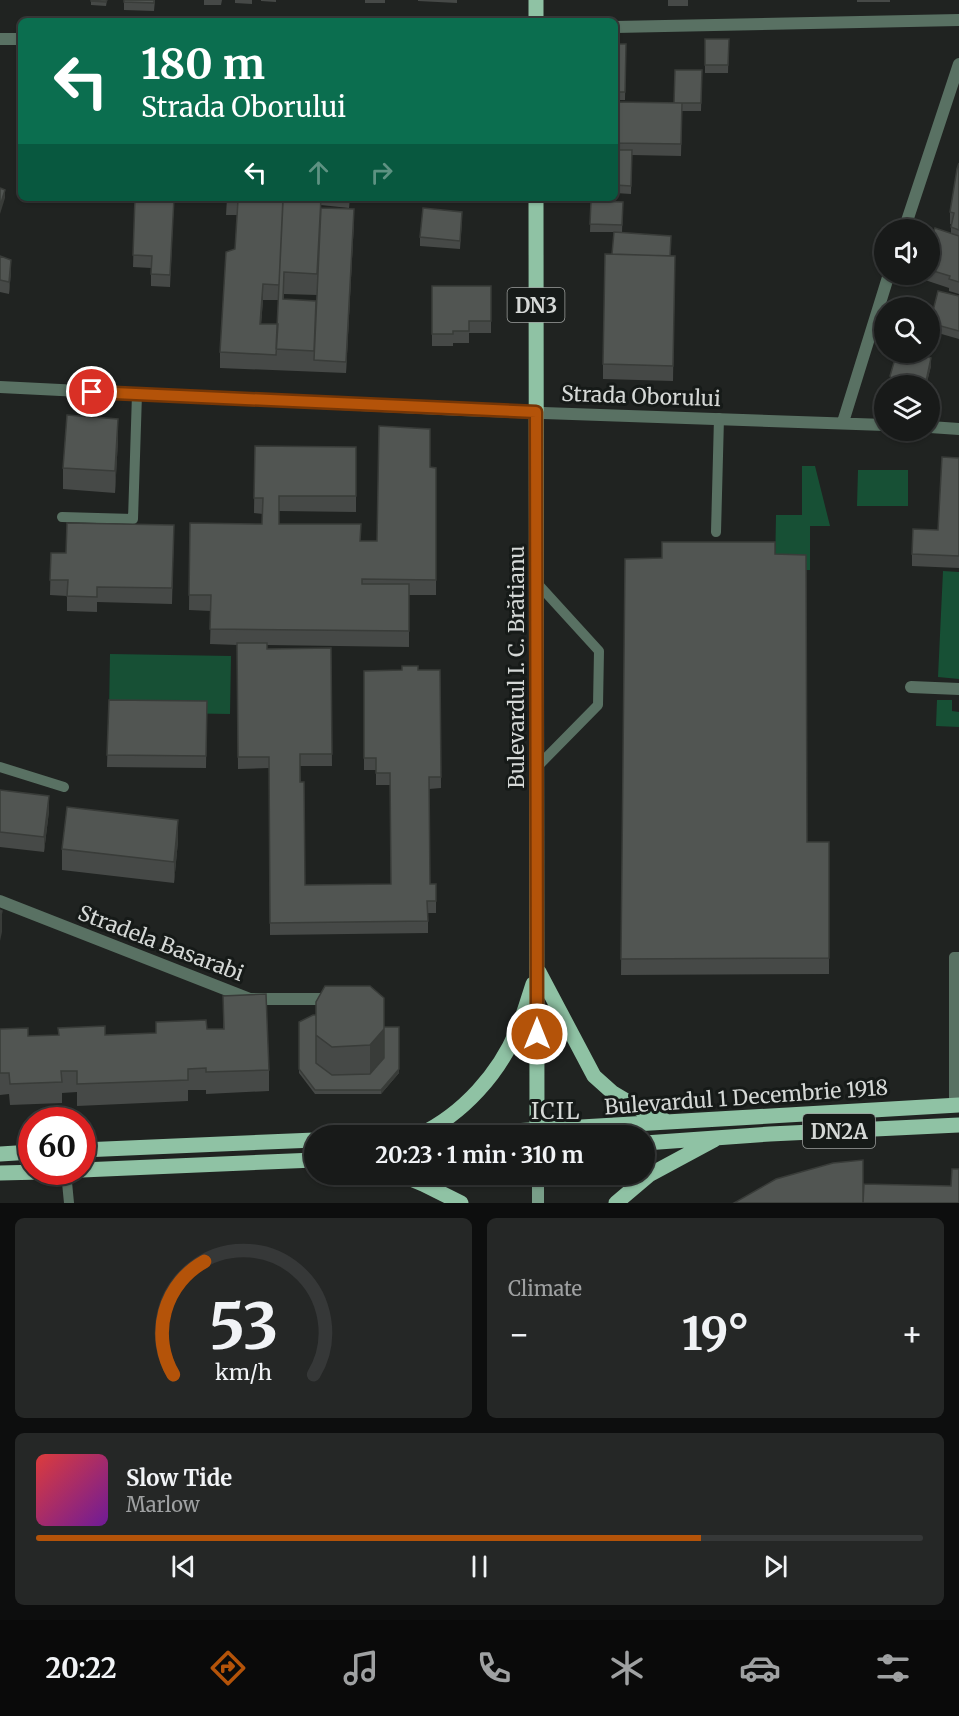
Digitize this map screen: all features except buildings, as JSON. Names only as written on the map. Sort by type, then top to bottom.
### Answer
[{"type":"main road","points":[[536,0],[536,18]]},
{"type":"main road","name":"Bulevardul I. C. Brătianu","points":[[536,201],[537,1125]]},
{"type":"main road","points":[[538,970],[594,1076],[613,1093],[655,1118],[675,1122]]},
{"type":"main road","points":[[435,1125],[464,1106],[490,1078],[517,1030],[538,970]]},
{"type":"main road","name":"Bulevardul 1 Decembrie 1918","points":[[637,1125],[957,1105]]},
{"type":"main road","name":"Bulevardul 1 Decembrie 1918","points":[[655,1142],[959,1125]]},
{"type":"main road","name":"DN2A","points":[[616,1203],[649,1175],[720,1138]]},
{"type":"main road","points":[[96,1149],[304,1140]]},
{"type":"main road","points":[[0,1154],[18,1153]]},
{"type":"main road","points":[[96,1169],[304,1160]]},
{"type":"main road","points":[[0,1173],[18,1173]]},
{"type":"main road","points":[[425,1185],[461,1203]]},
{"type":"main road","points":[[538,1185],[538,1203]]},
{"type":"street","points":[[618,27],[959,20]]},
{"type":"street","points":[[0,39],[18,39]]},
{"type":"street","points":[[908,219],[959,64]]},
{"type":"street","points":[[843,422],[887,285]]},
{"type":"street","name":"Strada Oborului","points":[[0,387],[536,412],[874,424]]},
{"type":"street","points":[[940,428],[959,429]]},
{"type":"street","points":[[911,687],[959,689]]},
{"type":"street","name":"Stradela Basarabi","points":[[0,901],[250,999],[349,999]]},
{"type":"lane","points":[[62,517],[133,519],[137,394]]},
{"type":"lane","points":[[716,532],[719,418]]},
{"type":"lane","points":[[537,583],[599,651],[598,705],[537,767]]},
{"type":"lane","points":[[0,767],[64,788]]},
{"type":"lane","points":[[957,1105],[954,957],[959,957]]},
{"type":"lane","points":[[67,1185],[69,1203]]},
{"type":"green space","points":[[802,466],[815,466],[830,526],[810,526],[810,570],[775,570],[776,515],[802,515]]},
{"type":"green space","points":[[858,470],[908,470],[908,506],[857,506]]},
{"type":"green space","points":[[943,571],[959,572],[959,679],[938,677]]},
{"type":"green space","points":[[110,654],[231,656],[230,714],[109,712]]},
{"type":"green space","points":[[937,700],[952,700],[952,711],[959,712],[959,727],[936,726]]},
{"type":"district","name":"ICIL","points":[[556,1111]]},
{"type":"route","points":[[92,392],[536,412],[537,1034]]}]
